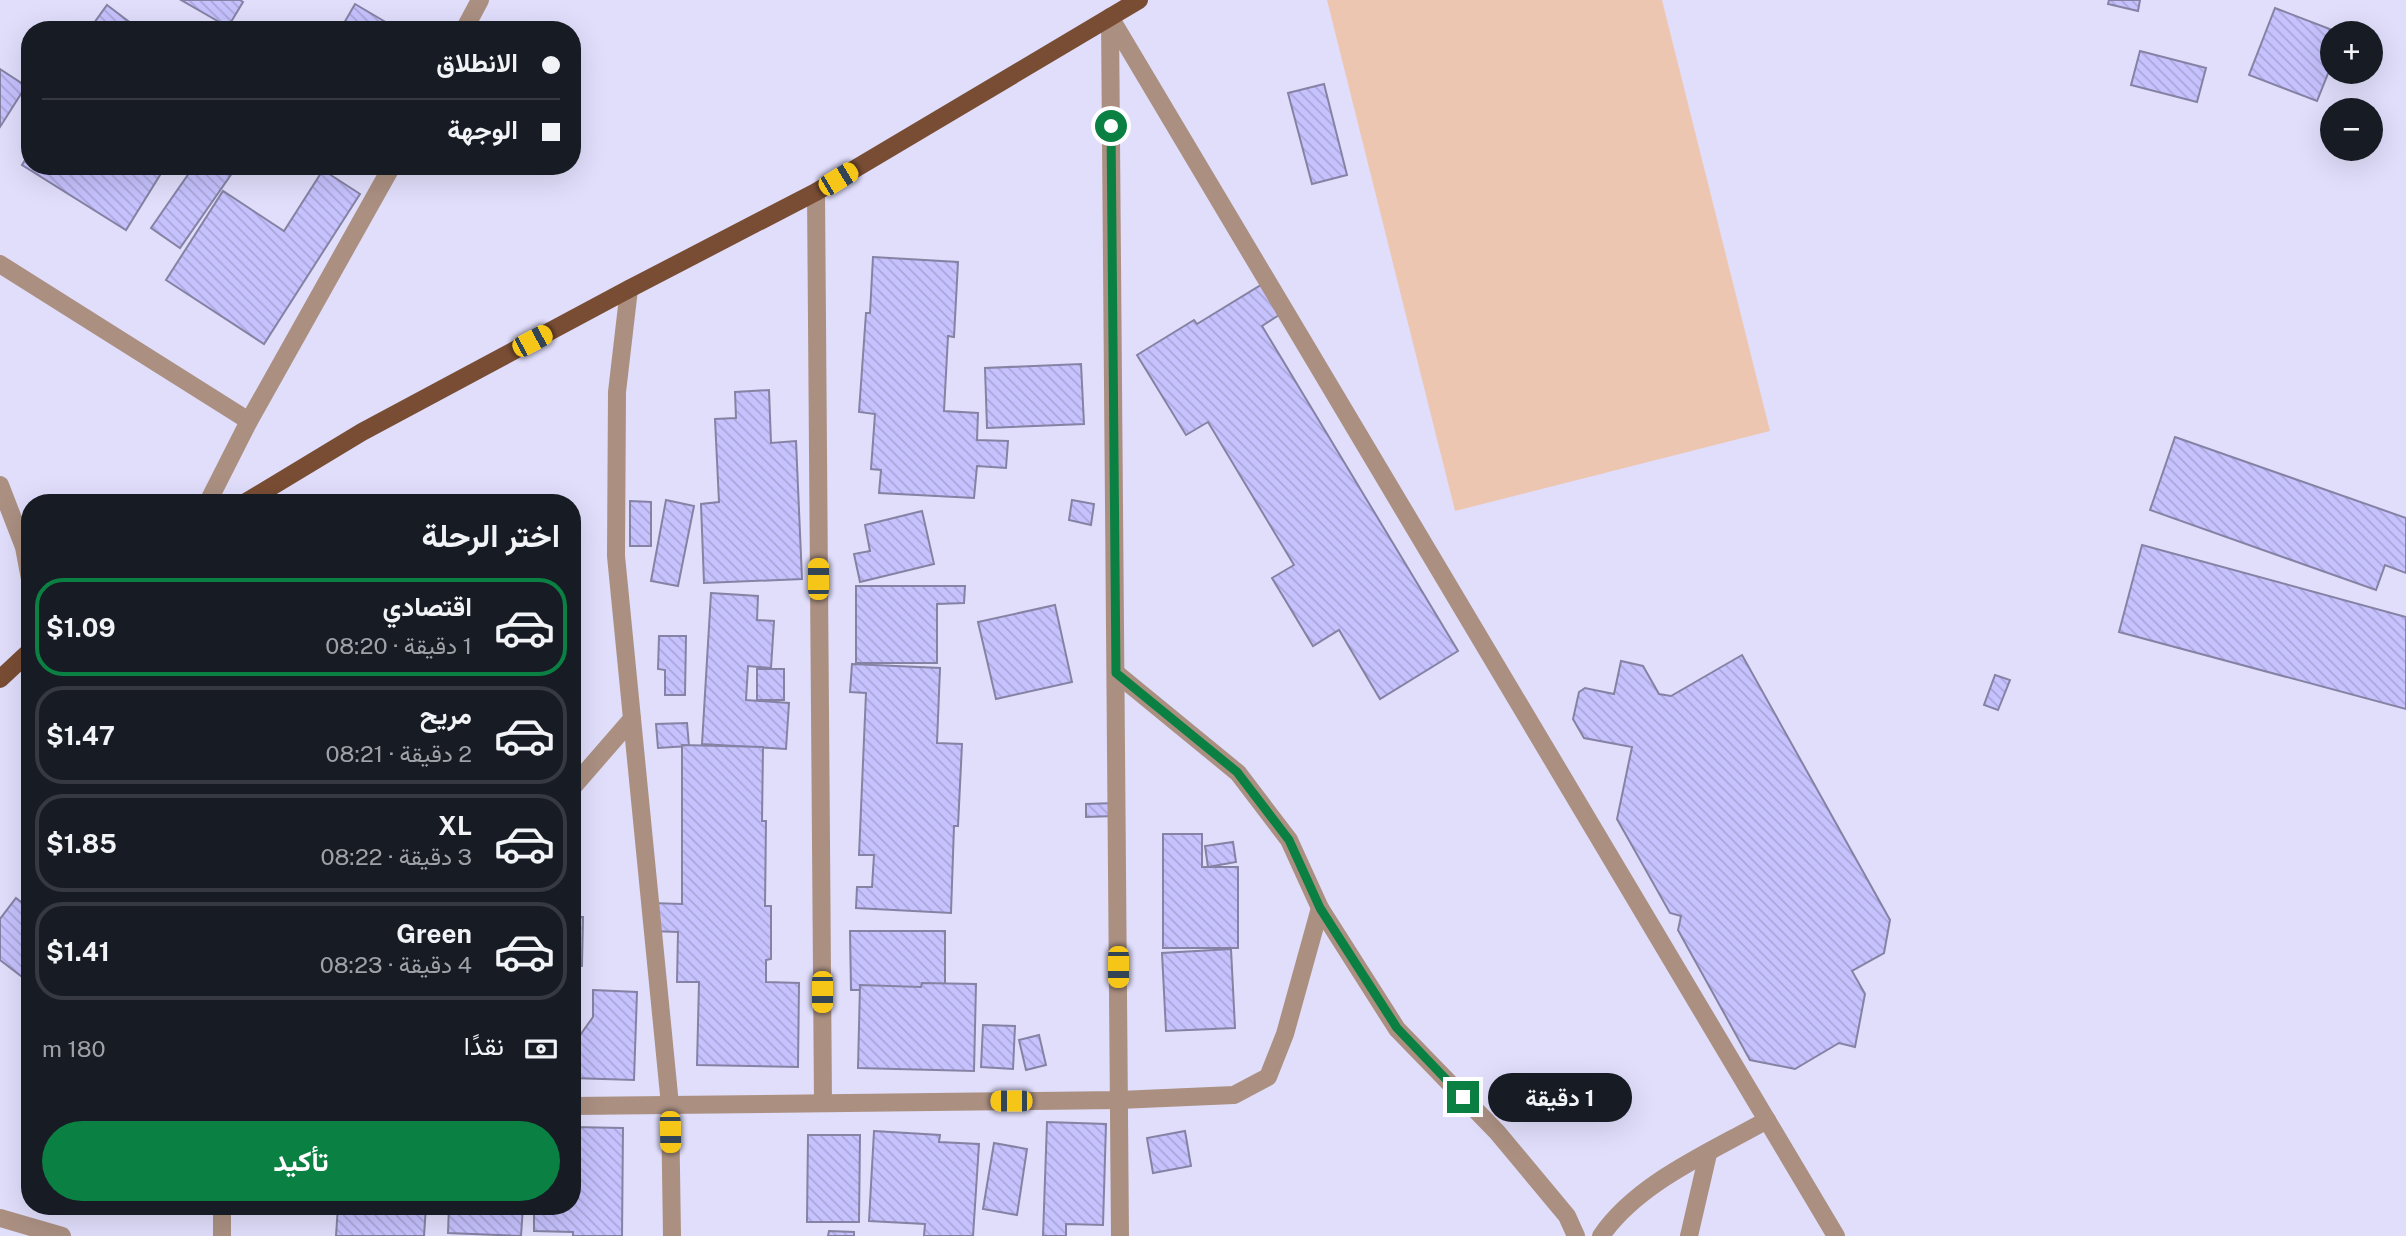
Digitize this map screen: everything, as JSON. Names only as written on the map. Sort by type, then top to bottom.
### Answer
[{"type":"main road","points":[[259,494],[362,432],[816,192],[1139,0]]},
{"type":"main road","points":[[0,678],[21,660]]},
{"type":"street","points":[[469,21],[480,0]]},
{"type":"street","points":[[1110,17],[1120,1236]]},
{"type":"street","points":[[1110,17],[1836,1236]]},
{"type":"street","points":[[212,494],[248,421],[387,175]]},
{"type":"street","points":[[816,192],[822,1103]]},
{"type":"street","points":[[0,264],[248,421]]},
{"type":"street","points":[[629,289],[617,392],[616,556],[670,1105],[672,1236]]},
{"type":"street","points":[[0,485],[21,539]]},
{"type":"street","points":[[1116,673],[1237,772],[1289,840],[1320,908],[1397,1028],[1497,1132],[1567,1216],[1576,1236]]},
{"type":"street","points":[[581,778],[632,719]]},
{"type":"street","points":[[581,1106],[1119,1100],[1234,1095],[1268,1077],[1286,1034],[1320,908]]},
{"type":"street","points":[[1601,1236],[1610,1222],[1653,1185],[1767,1120]]},
{"type":"street","points":[[1689,1236],[1708,1154]]},
{"type":"street","points":[[222,1215],[222,1236]]},
{"type":"street","points":[[0,1218],[62,1236]]},
{"type":"shaded area","points":[[1327,0],[1662,0],[1770,431],[1455,511]]},
{"type":"building","points":[[181,0],[243,2],[232,21],[218,21]]},
{"type":"building","points":[[2109,0],[2140,0],[2138,11],[2108,4]]},
{"type":"building","points":[[355,4],[384,21],[345,21]]},
{"type":"building","points":[[107,5],[128,21],[95,21]]},
{"type":"building","points":[[2275,8],[2320,25],[2320,84],[2324,84],[2317,101],[2249,75]]},
{"type":"building","points":[[2140,51],[2206,68],[2197,102],[2131,85]]},
{"type":"building","points":[[0,69],[21,83],[21,94],[0,127]]},
{"type":"building","points":[[1324,84],[1347,175],[1312,184],[1288,93]]},
{"type":"building","points":[[38,175],[160,175],[126,230]]},
{"type":"building","points":[[188,175],[231,175],[180,248],[151,228]]},
{"type":"building","points":[[320,175],[331,175],[360,194],[264,344],[166,280],[223,191],[284,231]]},
{"type":"building","points":[[873,257],[958,262],[954,337],[948,336],[944,411],[978,413],[977,440],[1008,441],[1006,468],[977,466],[974,498],[879,493],[881,470],[871,469],[875,414],[859,412]]},
{"type":"building","points":[[1261,285],[1279,315],[1262,326],[1458,651],[1380,699],[1339,630],[1313,646],[1272,578],[1294,565],[1208,422],[1186,435],[1137,355],[1194,320],[1197,324]]},
{"type":"building","points":[[1081,364],[1084,424],[987,428],[985,368]]},
{"type":"building","points":[[769,390],[771,443],[796,441],[802,579],[704,583],[701,504],[719,502],[715,419],[736,418],[735,392]]},
{"type":"building","points":[[2175,437],[2406,518],[2406,573],[2385,565],[2376,590],[2150,510]]},
{"type":"building","points":[[666,500],[694,506],[678,586],[651,581]]},
{"type":"building","points":[[1072,500],[1094,504],[1091,525],[1069,520]]},
{"type":"building","points":[[630,501],[651,502],[651,546],[630,546]]},
{"type":"building","points":[[922,511],[934,564],[860,582],[854,554],[870,551],[865,525]]},
{"type":"building","points":[[2142,545],[2406,617],[2406,709],[2119,632]]},
{"type":"building","points":[[856,586],[965,586],[964,603],[937,604],[937,663],[856,663]]},
{"type":"building","points":[[711,593],[758,596],[757,620],[774,621],[771,668],[748,666],[746,700],[789,703],[786,749],[702,744]]},
{"type":"building","points":[[1055,605],[1072,682],[996,699],[978,622]]},
{"type":"building","points":[[659,636],[686,636],[685,695],[665,695],[665,670],[658,669]]},
{"type":"building","points":[[1742,655],[1890,920],[1884,953],[1852,971],[1865,994],[1855,1047],[1839,1043],[1795,1069],[1750,1060],[1678,930],[1681,916],[1670,913],[1617,819],[1632,747],[1584,738],[1573,719],[1579,692],[1585,688],[1614,694],[1621,661],[1643,666],[1659,694],[1671,696]]},
{"type":"building","points":[[852,664],[940,668],[937,743],[962,744],[958,826],[954,826],[951,913],[856,908],[857,887],[872,887],[874,855],[859,855],[866,693],[850,692]]},
{"type":"building","points":[[757,669],[784,669],[784,700],[757,700]]},
{"type":"building","points":[[1995,675],[2010,680],[1998,710],[1984,705]]},
{"type":"building","points":[[687,723],[689,746],[658,748],[656,724]]},
{"type":"building","points":[[682,745],[763,747],[765,906],[771,906],[771,959],[766,960],[766,982],[799,983],[798,1067],[697,1065],[699,982],[677,982],[678,932],[652,931],[652,903],[682,904]]},
{"type":"building","points":[[1115,803],[1115,816],[1086,817],[1086,804]]},
{"type":"building","points":[[1163,834],[1202,834],[1202,867],[1238,867],[1238,948],[1163,948]]},
{"type":"building","points":[[1233,842],[1236,862],[1208,867],[1205,846]]},
{"type":"building","points":[[16,898],[21,902],[21,976],[0,960],[0,919]]},
{"type":"building","points":[[581,917],[583,917],[582,966]]},
{"type":"building","points":[[850,931],[945,931],[945,990],[851,990]]},
{"type":"building","points":[[1231,949],[1235,1028],[1166,1031],[1162,953]]},
{"type":"building","points":[[922,983],[976,984],[974,1071],[858,1068],[860,985],[921,987]]},
{"type":"building","points":[[593,990],[637,992],[634,1080],[581,1078],[581,1034],[593,1017]]},
{"type":"building","points":[[983,1025],[1015,1026],[1013,1069],[981,1067]]},
{"type":"building","points":[[1039,1035],[1046,1065],[1026,1070],[1019,1040]]},
{"type":"building","points":[[1047,1122],[1106,1124],[1103,1225],[1066,1224],[1066,1236],[1043,1236]]},
{"type":"building","points":[[581,1127],[623,1128],[622,1236],[573,1236],[573,1232],[534,1231],[534,1215],[581,1215]]},
{"type":"building","points":[[874,1131],[940,1135],[939,1142],[979,1144],[973,1236],[924,1236],[925,1224],[869,1221]]},
{"type":"building","points":[[1185,1131],[1191,1166],[1153,1173],[1147,1138]]},
{"type":"building","points":[[808,1135],[860,1135],[859,1222],[807,1222]]},
{"type":"building","points":[[994,1143],[1027,1149],[1017,1215],[983,1209]]},
{"type":"building","points":[[337,1215],[425,1215],[424,1236],[336,1236]]},
{"type":"building","points":[[449,1215],[522,1215],[521,1236],[448,1233]]},
{"type":"building","points":[[829,1231],[854,1232],[854,1236],[828,1236]]},
{"type":"route","points":[[1111,126],[1116,673],[1237,772],[1289,840],[1320,908],[1397,1028],[1463,1097]]}]
